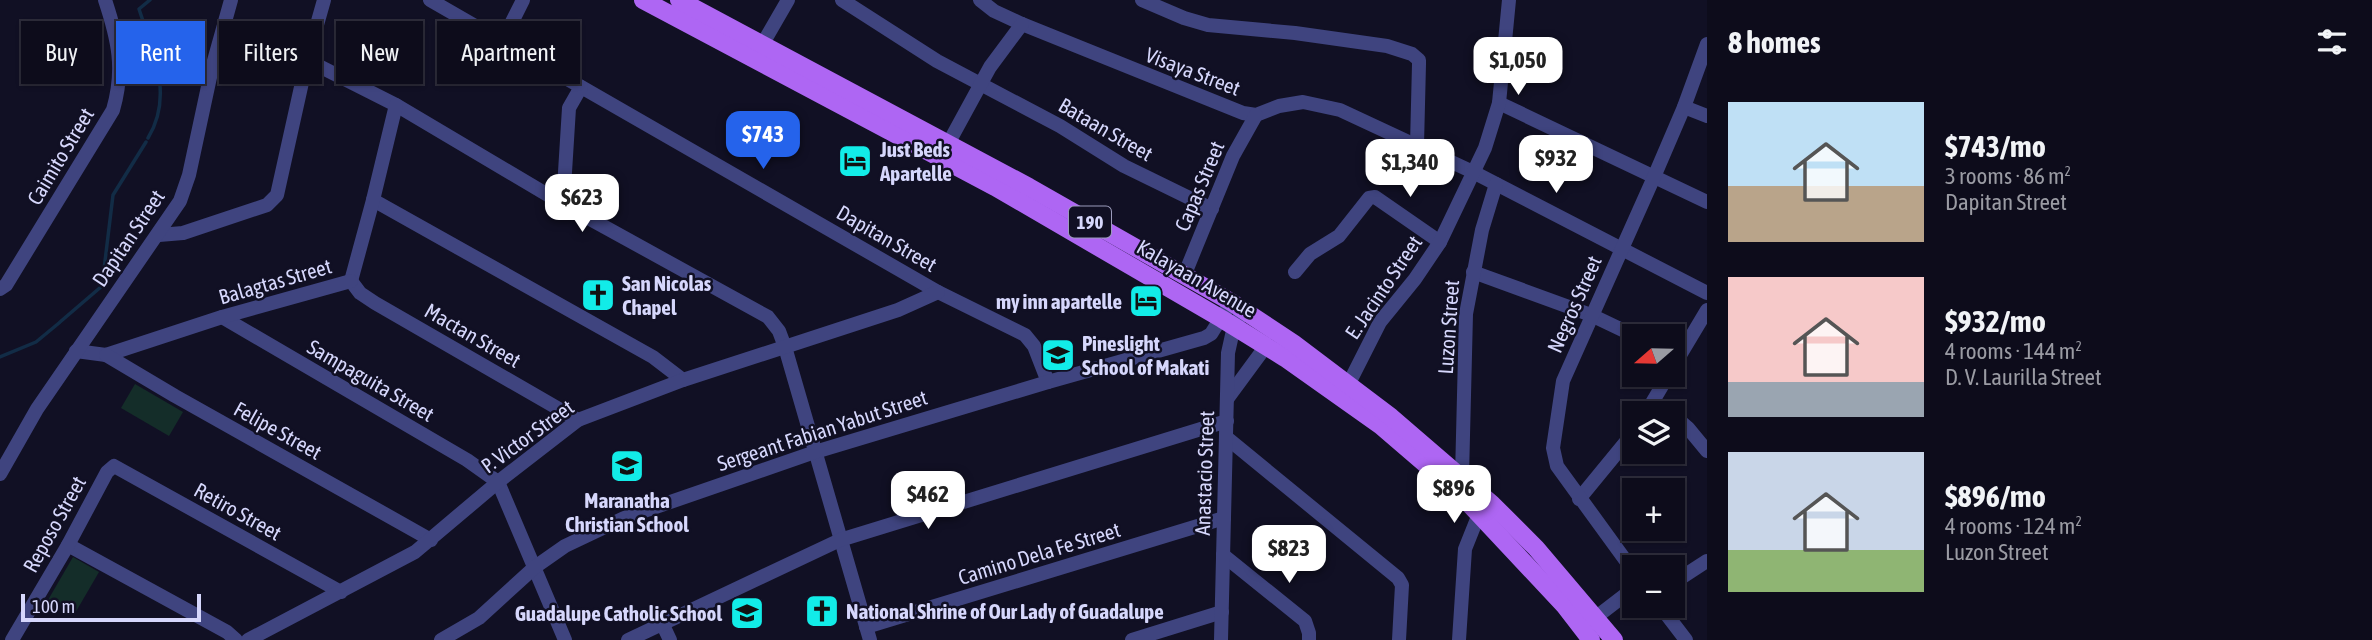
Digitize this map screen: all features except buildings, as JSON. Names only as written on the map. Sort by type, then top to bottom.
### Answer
[{"type":"main road","name":"Kalayaan Avenue","points":[[643,0],[1233,314],[1266,346],[1345,391],[1459,493],[1564,605],[1591,640]]},
{"type":"main road","name":"Kalayaan Avenue","points":[[679,0],[948,144],[1184,276],[1233,314],[1462,476],[1536,548],[1614,640]]},
{"type":"street","name":"Caimito Street","points":[[3,287],[113,110],[119,90],[118,40],[106,0]]},
{"type":"street","name":"Dapitan Street","points":[[0,474],[37,409],[159,235],[185,191],[212,68],[231,0]]},
{"type":"street","points":[[318,21],[324,0]]},
{"type":"street","name":"Dapitan Street","points":[[430,0],[466,21]]},
{"type":"street","points":[[512,21],[523,0]]},
{"type":"street","points":[[762,45],[788,0]]},
{"type":"street","name":"Bataan Street","points":[[842,0],[900,39],[1059,125],[1124,166],[1212,209]]},
{"type":"street","name":"Visaya Street","points":[[980,0],[994,11],[1022,24],[1231,108],[1256,115],[1291,103],[1303,102],[1340,110],[1473,172],[1707,293]]},
{"type":"street","points":[[1142,0],[1208,25],[1357,41],[1412,54],[1419,60],[1417,145]]},
{"type":"street","name":"E. Jacinto Street","points":[[1345,391],[1380,322],[1415,279],[1440,242],[1485,148],[1499,103],[1509,0]]},
{"type":"street","points":[[948,144],[997,57],[1022,24]]},
{"type":"street","name":"Negros Street","points":[[1622,556],[1557,466],[1553,448],[1563,382],[1684,107],[1707,44]]},
{"type":"street","points":[[322,68],[396,105],[563,204],[768,317],[779,331],[785,347],[868,634]]},
{"type":"street","points":[[159,235],[183,233],[273,201],[277,195],[302,84]]},
{"type":"street","name":"Dapitan Street","points":[[577,84],[938,292],[1025,335],[1034,346],[1048,382]]},
{"type":"street","points":[[563,204],[569,108],[582,87]]},
{"type":"street","points":[[1499,103],[1707,202]]},
{"type":"street","name":"Balagtas Street","points":[[76,351],[106,355],[222,317],[351,281],[396,105]]},
{"type":"street","points":[[1684,107],[1707,116]]},
{"type":"street","name":"Capas Street","points":[[1184,276],[1233,156],[1256,115]]},
{"type":"street","name":"Luzon Street","points":[[1462,476],[1466,314],[1473,272],[1496,184]]},
{"type":"street","points":[[1294,272],[1310,254],[1339,236],[1369,198],[1375,197],[1440,242]]},
{"type":"street","points":[[373,200],[653,357],[683,380]]},
{"type":"street","points":[[1473,272],[1591,315],[1622,330]]},
{"type":"street","name":"Mactan Street","points":[[351,281],[360,293],[375,303],[578,420]]},
{"type":"street","name":"P. Victor Street","points":[[248,640],[408,556],[578,420],[683,380],[898,310],[938,292]]},
{"type":"street","points":[[1685,344],[1707,310]]},
{"type":"street","name":"Sergeant Fabian Yabut Street","points":[[441,640],[479,618],[535,567],[565,547],[624,518],[815,452],[1204,338],[1233,314]]},
{"type":"street","name":"Anastacio Street","points":[[1221,640],[1228,353],[1233,314]]},
{"type":"street","name":"Sampaguita Street","points":[[222,317],[467,460],[498,482]]},
{"type":"street","points":[[1227,399],[1266,346]]},
{"type":"street","name":"Felipe Street","points":[[106,355],[175,397],[431,540]]},
{"type":"street","points":[[1652,401],[1661,387]]},
{"type":"street","points":[[1654,398],[1657,401]]},
{"type":"street","points":[[628,640],[840,540],[1227,421]]},
{"type":"street","points":[[1685,425],[1707,450]]},
{"type":"street","points":[[1227,439],[1398,578],[1402,585],[1399,640]]},
{"type":"street","points":[[1579,499],[1622,447]]},
{"type":"street","name":"Reposo Street","points":[[12,640],[107,472],[114,466]]},
{"type":"street","name":"Retiro Street","points":[[114,466],[341,592]]},
{"type":"street","points":[[498,482],[565,640]]},
{"type":"street","points":[[1459,640],[1465,549],[1479,513]]},
{"type":"street","name":"Camino Dela Fe Street","points":[[868,634],[1224,518]]},
{"type":"street","points":[[68,545],[227,632],[236,640]]},
{"type":"street","points":[[1223,555],[1305,621],[1309,640]]},
{"type":"street","points":[[1685,575],[1707,561]]},
{"type":"street","points":[[1595,618],[1622,597]]},
{"type":"street","points":[[1132,640],[1222,612]]},
{"type":"street","points":[[1669,618],[1686,640]]},
{"type":"street","points":[[662,623],[670,640]]},
{"type":"green space","points":[[135,384],[183,412],[169,436],[121,408]]},
{"type":"green space","points":[[73,557],[99,572],[74,615],[48,600]]},
{"type":"waterway","points":[[148,138],[160,106],[155,58],[139,9],[150,0]]},
{"type":"waterway","points":[[60,322],[102,286],[113,195],[146,142]]},
{"type":"waterway","points":[[0,357],[36,342],[59,323]]},
{"type":"place","name":"Just Beds Apartelle","points":[[855,161]]},
{"type":"place","name":"San Nicolas Chapel","points":[[598,295]]},
{"type":"place","name":"my inn apartelle","points":[[1146,301]]},
{"type":"place","name":"Pineslight School of Makati","points":[[1058,355]]},
{"type":"place","name":"Maranatha Christian School","points":[[627,466]]},
{"type":"place","name":"National Shrine of Our Lady of Guadalupe","points":[[822,611]]},
{"type":"place","name":"Guadalupe Catholic School","points":[[747,613]]}]
